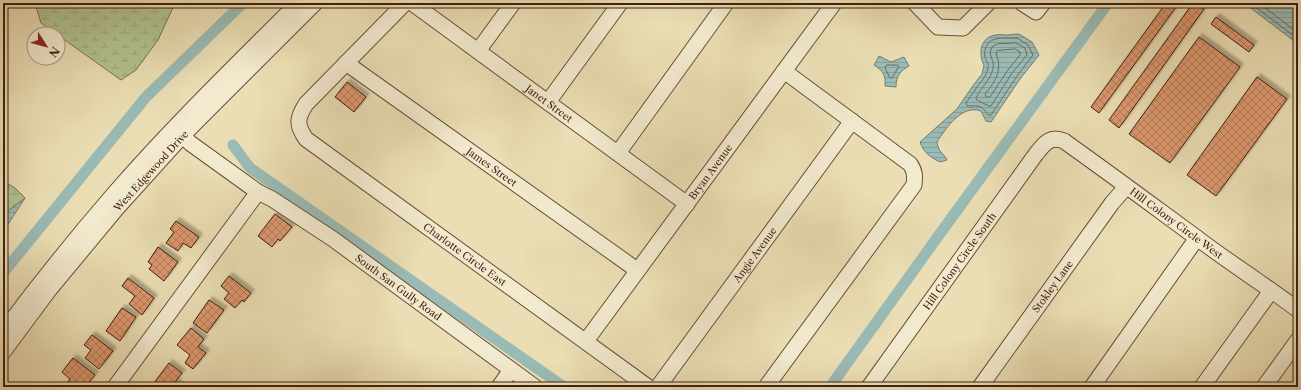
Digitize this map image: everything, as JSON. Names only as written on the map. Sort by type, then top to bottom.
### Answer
[{"type":"street","name":"West Edgewood Drive","points":[[3,352],[54,284],[179,131],[298,3]]},
{"type":"street","name":"West Edgewood Drive","points":[[3,332],[56,264],[114,195],[179,131],[315,3]]},
{"type":"street","points":[[346,63],[405,3]]},
{"type":"street","name":"Janet Street","points":[[412,3],[687,204]]},
{"type":"street","points":[[478,51],[513,3]]},
{"type":"street","points":[[548,102],[620,3]]},
{"type":"street","points":[[618,153],[726,3]]},
{"type":"street","name":"Bryan Avenue","points":[[586,341],[834,3]]},
{"type":"street","points":[[915,3],[938,26],[963,28],[988,3]]},
{"type":"street","points":[[1022,3],[1036,12],[1043,3]]},
{"type":"street","name":"Charlotte Circle East","points":[[346,63],[301,111],[298,124],[306,139],[648,387]]},
{"type":"street","name":"James Street","points":[[346,63],[637,270]]},
{"type":"street","points":[[766,387],[914,185],[914,170],[910,164],[784,71]]},
{"type":"street","name":"Angie Avenue","points":[[658,387],[852,122]]},
{"type":"street","name":"South San Gully Road","points":[[179,131],[190,143],[258,192],[272,199],[333,239],[535,387]]},
{"type":"street","name":"Hill Colony Circle West","points":[[1053,139],[1060,139],[1064,141],[1298,310]]},
{"type":"street","name":"Hill Colony Circle South","points":[[869,387],[1036,154],[1045,142],[1053,139]]},
{"type":"street","name":"Stokley Lane","points":[[980,387],[1103,216],[1126,187]]},
{"type":"street","points":[[115,387],[258,192]]},
{"type":"street","points":[[1092,387],[1197,238]]},
{"type":"street","points":[[1202,387],[1271,291]]},
{"type":"street","points":[[1264,387],[1298,340]]},
{"type":"street","points":[[499,387],[511,370]]},
{"type":"green space","points":[[35,3],[175,3],[158,40],[136,70],[121,80],[66,41],[66,26],[45,26],[41,23]]},
{"type":"green space","points":[[3,181],[15,188],[25,198],[3,215]]},
{"type":"water","points":[[1244,3],[1298,3],[1298,44]]},
{"type":"water","points":[[1019,34],[1032,42],[1039,55],[1020,79],[991,122],[986,121],[981,111],[967,111],[961,114],[950,124],[937,142],[940,150],[947,160],[940,162],[930,156],[925,152],[920,142],[957,109],[982,74],[984,65],[981,51],[984,42],[991,36]]},
{"type":"water","points":[[879,56],[891,62],[904,57],[909,66],[899,74],[896,87],[885,86],[883,74],[880,69],[874,65]]},
{"type":"water","points":[[25,198],[3,232],[3,215]]},
{"type":"building","points":[[1166,3],[1179,3],[1099,113],[1091,107]]},
{"type":"building","points":[[1193,3],[1204,9],[1119,128],[1109,120]]},
{"type":"building","points":[[1216,17],[1254,45],[1249,52],[1211,24]]},
{"type":"building","points":[[1199,37],[1240,67],[1170,163],[1129,134]]},
{"type":"building","points":[[1257,77],[1287,99],[1216,196],[1187,175]]},
{"type":"building","points":[[347,82],[366,97],[354,112],[335,97]]},
{"type":"building","points":[[275,214],[292,227],[280,241],[278,239],[272,247],[258,236]]},
{"type":"building","points":[[176,221],[199,237],[191,248],[183,243],[178,251],[166,243],[174,232],[170,229]]},
{"type":"building","points":[[158,247],[178,262],[164,281],[149,269],[152,265],[148,262]]},
{"type":"building","points":[[229,276],[251,293],[244,302],[242,300],[235,308],[224,299],[229,293],[221,286]]},
{"type":"building","points":[[128,278],[154,298],[142,315],[129,304],[135,296],[122,286]]},
{"type":"building","points":[[209,300],[224,310],[207,333],[193,323]]},
{"type":"building","points":[[122,308],[136,317],[120,341],[106,331]]},
{"type":"building","points":[[191,328],[204,339],[198,347],[206,353],[193,369],[185,363],[190,355],[177,345]]},
{"type":"building","points":[[92,335],[113,351],[99,369],[85,358],[91,350],[84,345]]},
{"type":"building","points":[[73,358],[95,375],[85,387],[65,386],[70,379],[62,372]]},
{"type":"building","points":[[169,363],[182,373],[175,382],[181,386],[151,387]]},
{"type":"waterway","points":[[3,273],[146,97],[243,3]]},
{"type":"waterway","points":[[830,387],[1108,3]]},
{"type":"waterway","points":[[233,145],[250,168],[564,387]]}]
